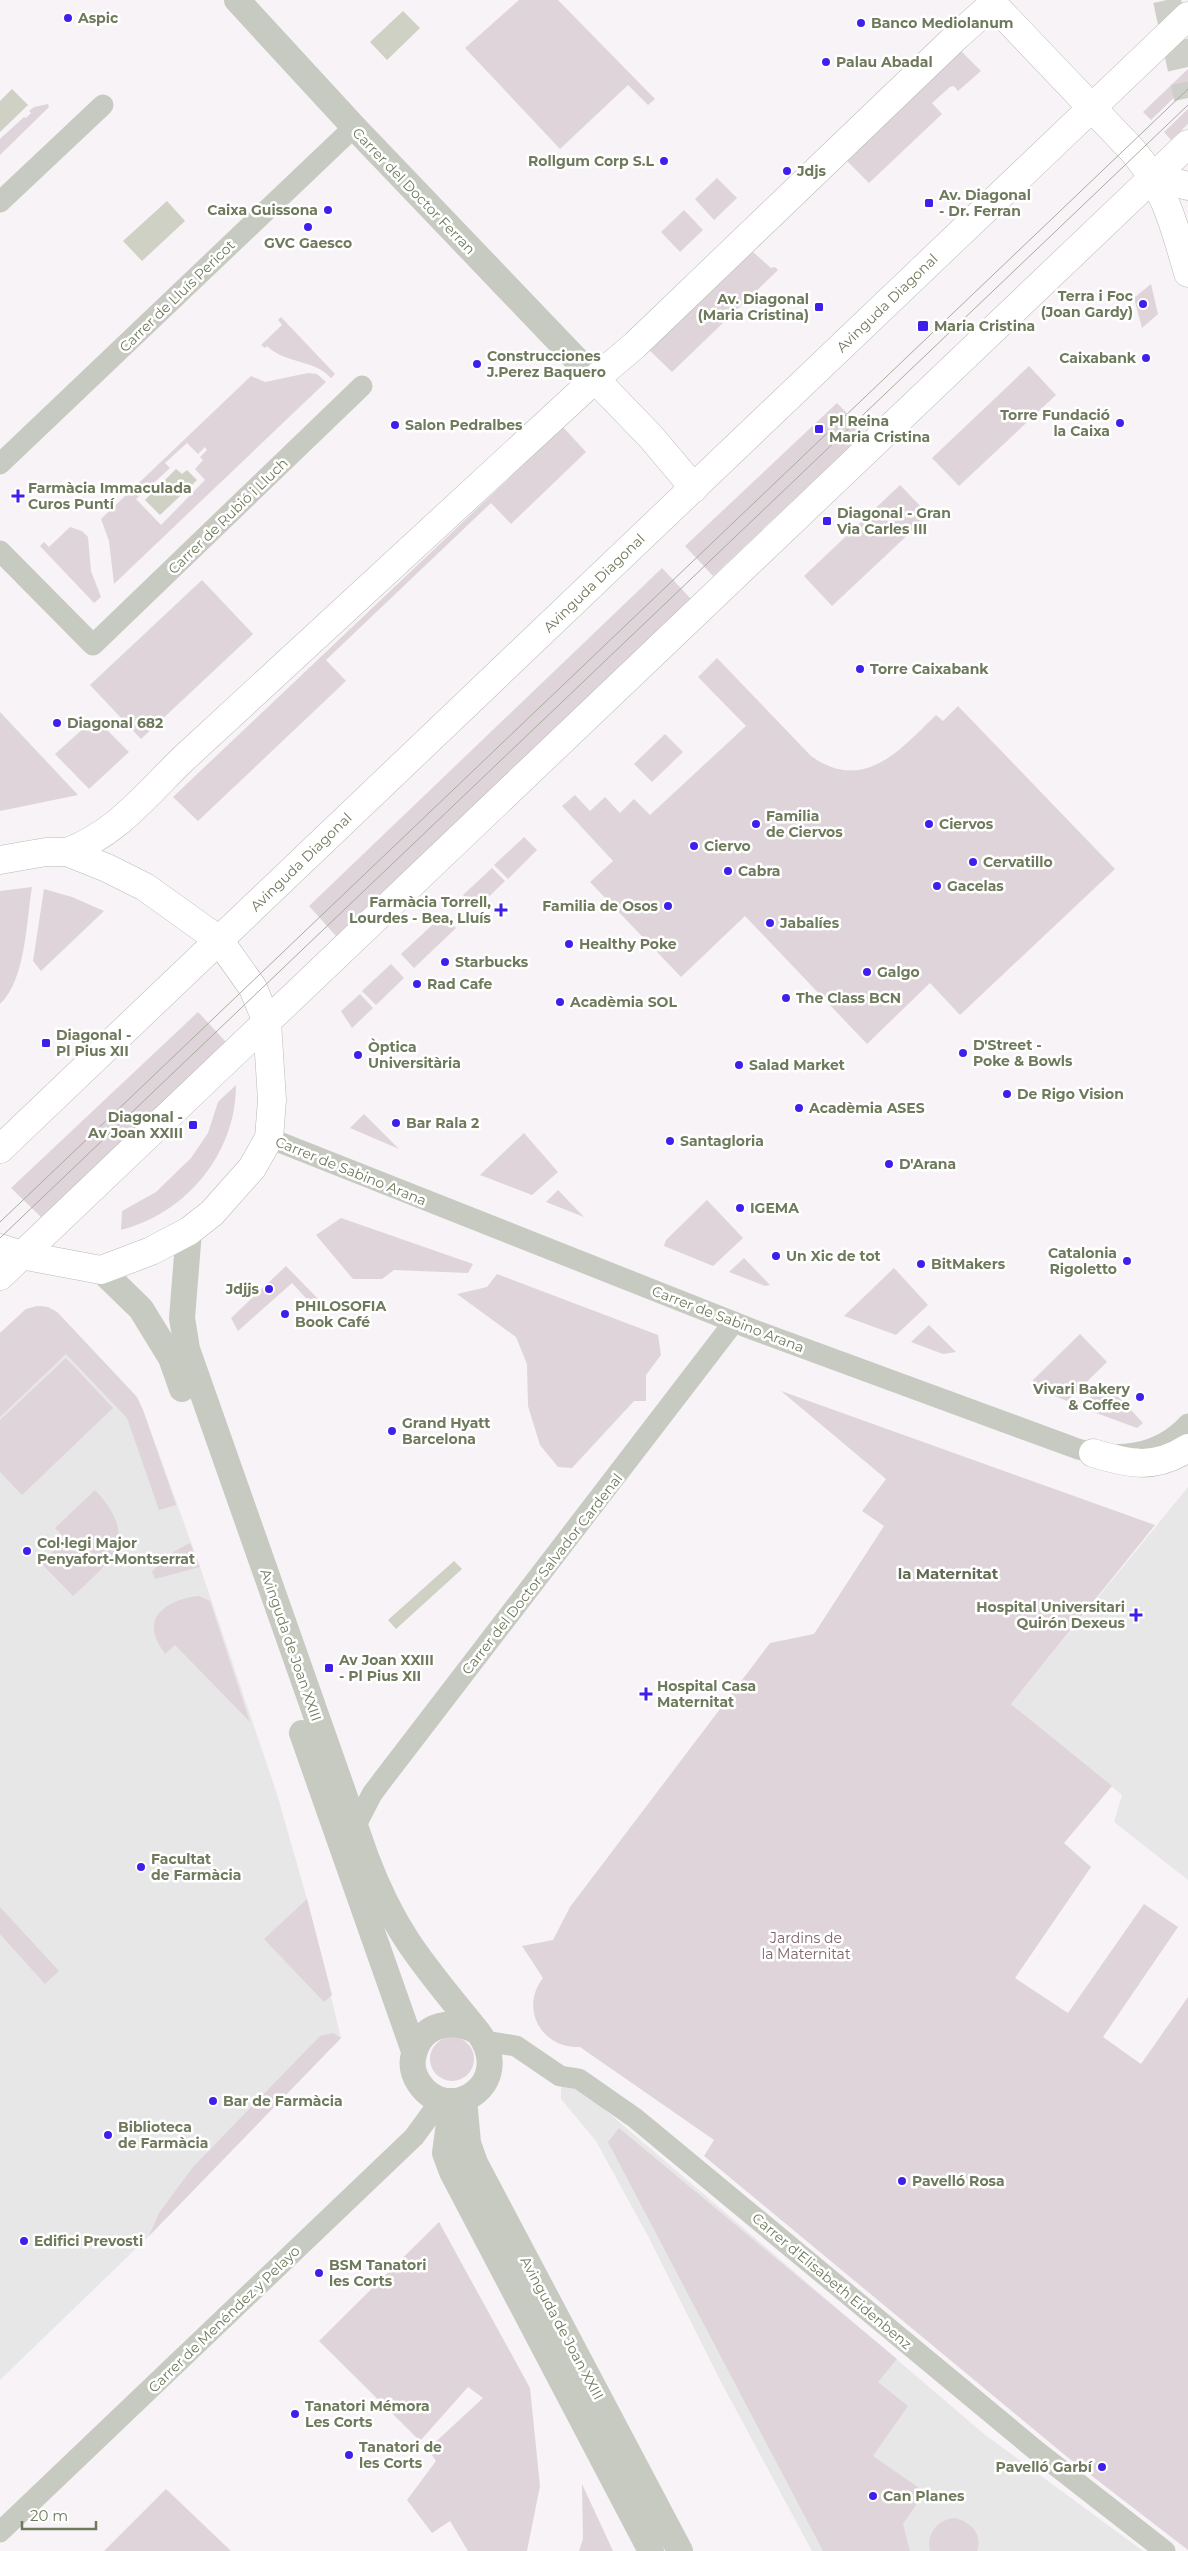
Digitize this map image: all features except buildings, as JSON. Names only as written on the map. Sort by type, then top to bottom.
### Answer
[{"type":"main road","points":[[0,860],[28,854],[67,852],[96,840],[119,823],[183,759],[595,379],[635,345],[992,1],[1154,177],[1170,213],[1188,273]]},
{"type":"main road","name":"Avinguda Diagonal","points":[[0,1149],[1188,16]]},
{"type":"main road","points":[[0,1276],[11,1251],[267,1022],[1007,320],[1188,144]]},
{"type":"main road","points":[[1154,177],[1188,186]]},
{"type":"main road","points":[[595,379],[651,437],[694,488]]},
{"type":"main road","points":[[11,1251],[101,1270],[151,1251],[189,1231],[212,1213],[252,1168],[269,1138],[272,1100],[267,1022],[253,988],[219,940],[145,887],[108,868],[67,852]]},
{"type":"main road","points":[[1093,1453],[1138,1464],[1164,1460],[1188,1448]]},
{"type":"street","name":"Carrer del Doctor Ferran","points":[[237,0],[354,127],[595,379]]},
{"type":"street","points":[[0,202],[103,105]]},
{"type":"street","name":"Carrer de Lluís Pericot","points":[[0,464],[354,127]]},
{"type":"street","name":"Carrer de Rubió i Lluch","points":[[0,551],[93,645],[362,386]]},
{"type":"street","name":"Carrer de Sabino Arana","points":[[269,1138],[734,1322],[1093,1453],[1117,1455],[1149,1450],[1174,1438],[1188,1424]]},
{"type":"street","name":"Avinguda de Joan XXIII","points":[[189,1231],[182,1318],[186,1349],[355,1827],[378,1888],[404,1934],[481,2036]]},
{"type":"street","name":"Avinguda de Joan XXIII","points":[[101,1270],[141,1309],[171,1358],[414,2051]]},
{"type":"street","name":"Carrer del Doctor Salvador Cardenal","points":[[355,1827],[372,1794],[384,1778],[734,1322]]},
{"type":"street","points":[[448,2023],[459,2023],[481,2036],[490,2052],[491,2066],[487,2079],[477,2092],[452,2100],[430,2094],[417,2080],[413,2071],[414,2051],[427,2032],[448,2023]]},
{"type":"street","name":"Carrer d'Elisabeth Eidenbenz","points":[[481,2036],[516,2046],[560,2076],[579,2079],[635,2118],[1038,2452],[1165,2551]]},
{"type":"street","name":"Avinguda de Joan XXIII","points":[[452,2100],[445,2153],[452,2172],[651,2551]]},
{"type":"street","name":"Avinguda de Joan XXIII","points":[[452,2100],[475,2162],[680,2551]]},
{"type":"street","name":"Carrer de Menéndez y Pelayo","points":[[0,2532],[452,2100]]},
{"type":"shaded area","points":[[403,11],[420,28],[387,60],[370,42]]},
{"type":"shaded area","points":[[12,89],[28,105],[0,132],[0,101]]},
{"type":"shaded area","points":[[167,201],[185,221],[142,261],[123,241]]},
{"type":"shaded area","points":[[176,469],[182,474],[187,470],[197,480],[160,515],[145,500]]},
{"type":"shaded area","points":[[43,1306],[57,1312],[133,1393],[143,1410],[200,1567],[277,1794],[307,1899],[341,2038],[149,2236],[0,2380],[0,1333],[26,1309]]},
{"type":"shaded area","name":"Hospital Universitari Quirón Dexeus","points":[[1188,1487],[1188,1880],[1114,1822],[1122,1795],[1011,1704]]},
{"type":"shaded area","points":[[454,1561],[462,1569],[396,1629],[388,1620]]},
{"type":"shaded area","points":[[564,2086],[583,2091],[984,2434],[1143,2551],[812,2551],[721,2382],[649,2238],[596,2141],[561,2099],[561,2088]]},
{"type":"green space","points":[[519,0],[558,0],[655,99],[648,105],[628,85],[560,149],[465,48]]},
{"type":"green space","points":[[959,49],[981,71],[958,91],[954,86],[950,87],[932,103],[942,114],[869,183],[847,161],[753,252],[771,268],[775,267],[778,270],[672,372],[646,347]]},
{"type":"green space","points":[[1188,69],[1188,84],[1151,120],[1143,112]]},
{"type":"green space","points":[[48,104],[49,107],[0,155],[0,139],[24,117],[26,118],[31,113],[29,111],[34,107]]},
{"type":"green space","points":[[1188,109],[1188,124],[1171,140],[1164,132]]},
{"type":"green space","points":[[717,178],[737,198],[714,220],[695,199]]},
{"type":"green space","points":[[684,210],[703,230],[680,252],[661,232]]},
{"type":"green space","points":[[1151,284],[1158,314],[1142,328],[1134,298]]},
{"type":"green space","points":[[281,317],[335,374],[331,378],[308,364],[282,356],[267,346],[265,348],[261,345],[282,325],[278,320]]},
{"type":"green space","points":[[1029,366],[1056,395],[959,486],[932,458]]},
{"type":"green space","points":[[308,373],[317,374],[326,382],[114,584],[109,541],[101,519],[251,376],[265,382]],"holes":[[[187,443],[198,454],[205,447],[207,450],[200,457],[203,460],[195,469],[205,480],[161,525],[136,499],[170,468],[165,463]]]},
{"type":"green space","points":[[837,403],[865,432],[713,576],[685,546]]},
{"type":"green space","points":[[563,427],[586,452],[511,524],[491,503],[326,660],[346,681],[198,821],[173,797]]},
{"type":"green space","points":[[900,485],[929,515],[832,606],[804,576]]},
{"type":"green space","points":[[70,527],[82,531],[88,537],[91,571],[101,597],[94,603],[40,546],[44,542],[49,547]]},
{"type":"green space","points":[[662,568],[691,599],[336,936],[309,906]]},
{"type":"green space","points":[[202,580],[253,634],[141,739],[90,685]]},
{"type":"green space","points":[[717,658],[811,756],[830,767],[848,770],[865,769],[880,762],[895,753],[936,715],[943,721],[958,706],[1115,869],[960,1015],[930,983],[867,1044],[745,916],[681,977],[590,882],[613,861],[562,806],[575,795],[590,811],[605,797],[620,813],[634,799],[650,815],[746,726],[698,677]]},
{"type":"green space","points":[[0,712],[78,795],[0,811]]},
{"type":"green space","points":[[95,718],[129,752],[89,789],[55,754]]},
{"type":"green space","points":[[665,734],[683,752],[652,782],[634,764]]},
{"type":"green space","points":[[524,837],[537,850],[508,879],[494,865]]},
{"type":"green space","points":[[492,868],[505,881],[476,909],[463,895]]},
{"type":"green space","points":[[32,887],[24,949],[20,965],[9,993],[0,1004],[0,891]]},
{"type":"green space","points":[[44,889],[72,897],[104,911],[41,971],[33,961]]},
{"type":"green space","points":[[443,915],[456,928],[414,968],[401,954]]},
{"type":"green space","points":[[391,964],[404,978],[376,1005],[362,991]]},
{"type":"green space","points":[[360,994],[373,1008],[352,1028],[341,1011]]},
{"type":"green space","points":[[198,1012],[226,1042],[42,1218],[11,1188]]},
{"type":"green space","points":[[236,1085],[234,1110],[227,1134],[217,1156],[203,1177],[186,1195],[167,1210],[145,1222],[121,1230],[122,1211],[156,1192],[191,1158],[208,1133],[218,1102]]},
{"type":"green space","points":[[364,1114],[399,1149],[350,1128]]},
{"type":"green space","points":[[524,1133],[558,1172],[532,1195],[480,1175]]},
{"type":"green space","points":[[558,1190],[584,1217],[546,1202]]},
{"type":"green space","points":[[707,1200],[743,1238],[713,1266],[664,1246],[666,1240]]},
{"type":"green space","points":[[341,1218],[473,1264],[468,1273],[394,1270],[382,1279],[353,1279],[316,1235]]},
{"type":"green space","points":[[744,1258],[770,1285],[765,1286],[729,1272]]},
{"type":"green space","points":[[286,1266],[323,1304],[317,1310],[292,1283],[238,1331],[231,1318]]},
{"type":"green space","points":[[894,1268],[928,1305],[896,1335],[844,1316]]},
{"type":"green space","points":[[497,1274],[658,1335],[661,1355],[646,1375],[646,1401],[634,1401],[572,1468],[558,1467],[540,1445],[528,1406],[527,1364],[516,1337],[457,1294],[487,1287]]},
{"type":"green space","points":[[37,1306],[48,1307],[57,1312],[137,1397],[176,1505],[159,1510],[127,1418],[66,1354],[0,1417],[0,1333],[26,1309]]},
{"type":"green space","points":[[929,1325],[956,1352],[943,1354],[911,1342]]},
{"type":"green space","points":[[1080,1334],[1107,1362],[1067,1401],[1033,1387],[1033,1380]]},
{"type":"green space","points":[[66,1358],[113,1408],[22,1495],[0,1472],[0,1420]]},
{"type":"green space","points":[[1106,1383],[1143,1423],[1137,1428],[1080,1407]]},
{"type":"green space","name":"Jardins de la Maternitat","points":[[781,1391],[1155,1525],[1011,1704],[1112,1786],[1064,1843],[1091,1867],[1015,1978],[1068,2013],[1144,1904],[1178,1927],[1103,2037],[1141,2064],[1188,1997],[1188,2550],[1066,2456],[704,2156],[714,2140],[580,2047],[567,2046],[545,2034],[538,2025],[534,2014],[533,2002],[536,1990],[543,1978],[522,1946],[553,1940],[570,1907],[770,1643],[814,1634],[884,1526],[862,1511],[886,1479]]},
{"type":"green space","points":[[95,1490],[109,1507],[116,1522],[119,1536],[116,1548],[109,1560],[73,1596],[41,1563],[65,1539],[55,1528]]},
{"type":"green space","points":[[190,1543],[200,1567],[155,1579],[152,1572],[160,1563]]},
{"type":"green space","points":[[199,1596],[210,1601],[250,1722],[175,1645],[165,1654],[156,1639],[154,1632],[155,1621],[163,1609],[185,1598]]},
{"type":"green space","points":[[307,1899],[332,1995],[324,2002],[264,1939]]},
{"type":"green space","points":[[0,1907],[59,1971],[45,1984],[0,1934]]},
{"type":"green space","points":[[333,2033],[341,2038],[149,2236],[159,2213],[193,2167],[320,2036]]},
{"type":"green space","points":[[452,2037],[464,2041],[470,2047],[474,2059],[470,2071],[464,2077],[452,2081],[440,2077],[434,2071],[430,2059],[434,2047],[440,2041]]},
{"type":"green space","points":[[619,2128],[897,2359],[878,2382],[908,2406],[873,2456],[925,2492],[903,2524],[910,2551],[823,2551],[608,2142]]},
{"type":"green space","points":[[439,2222],[530,2388],[540,2486],[527,2551],[468,2551],[450,2521],[432,2533],[407,2500],[436,2461],[428,2449],[483,2398],[468,2387],[420,2441],[319,2341]]},
{"type":"green space","points":[[582,2484],[613,2551],[579,2551],[583,2539]]},
{"type":"green space","points":[[166,2489],[231,2551],[104,2551]]},
{"type":"green space","points":[[954,2518],[965,2522],[974,2529],[978,2539],[977,2551],[930,2551],[930,2539],[934,2529],[948,2519]]},
{"type":"tunnel","points":[[1167,0],[1188,98]]},
{"type":"tram line","points":[[0,1222],[1188,89]]},
{"type":"tram line","points":[[0,1238],[1188,105]]},
{"type":"place","name":"Aspic","points":[[68,18]]},
{"type":"place","name":"Banco Mediolanum","points":[[861,23]]},
{"type":"place","name":"Palau Abadal","points":[[826,62]]},
{"type":"place","name":"Rollgum Corp S.L","points":[[664,161]]},
{"type":"place","name":"Jdjs","points":[[787,171]]},
{"type":"place","name":"Av. Diagonal - Dr. Ferran","points":[[929,203]]},
{"type":"place","name":"Caixa Guissona","points":[[328,210]]},
{"type":"place","name":"GVC Gaesco","points":[[308,227]]},
{"type":"place","name":"Terra i Foc (Joan Gardy)","points":[[1143,304]]},
{"type":"place","name":"Av. Diagonal (Maria Cristina)","points":[[819,307]]},
{"type":"place","name":"Maria Cristina","points":[[923,326]]},
{"type":"place","name":"Caixabank","points":[[1146,358]]},
{"type":"place","name":"Construcciones J.Perez Baquero","points":[[477,364]]},
{"type":"place","name":"Torre Fundació la Caixa","points":[[1120,423]]},
{"type":"place","name":"Salon Pedralbes","points":[[395,425]]},
{"type":"place","name":"Pl Reina Maria Cristina","points":[[819,429]]},
{"type":"place","name":"Farmàcia Immaculada Curos Puntí","points":[[18,496]]},
{"type":"place","name":"Diagonal - Gran Via Carles III","points":[[827,521]]},
{"type":"place","name":"Torre Caixabank","points":[[860,669]]},
{"type":"place","name":"Diagonal 682","points":[[57,723]]},
{"type":"place","name":"Familia de Ciervos","points":[[756,824]]},
{"type":"place","name":"Ciervos","points":[[929,824]]},
{"type":"place","name":"Ciervo","points":[[694,846]]},
{"type":"place","name":"Cervatillo","points":[[973,862]]},
{"type":"place","name":"Cabra","points":[[728,871]]},
{"type":"place","name":"Gacelas","points":[[937,886]]},
{"type":"place","name":"Familia de Osos","points":[[668,906]]},
{"type":"place","name":"Farmàcia Torrell, Lourdes - Bea, Lluís","points":[[501,910]]},
{"type":"place","name":"Jabalíes","points":[[770,923]]},
{"type":"place","name":"Healthy Poke","points":[[569,944]]},
{"type":"place","name":"Starbucks","points":[[445,962]]},
{"type":"place","name":"Galgo","points":[[867,972]]},
{"type":"place","name":"Rad Cafe","points":[[417,984]]},
{"type":"place","name":"The Class BCN","points":[[786,998]]},
{"type":"place","name":"Acadèmia SOL","points":[[560,1002]]},
{"type":"place","name":"Diagonal - Pl Pius XII","points":[[46,1043]]},
{"type":"place","name":"D'Street - Poke & Bowls","points":[[963,1053]]},
{"type":"place","name":"Òptica Universitària","points":[[358,1055]]},
{"type":"place","name":"Salad Market","points":[[739,1065]]},
{"type":"place","name":"De Rigo Vision","points":[[1007,1094]]},
{"type":"place","name":"Acadèmia ASES","points":[[799,1108]]},
{"type":"place","name":"Bar Rala 2","points":[[396,1123]]},
{"type":"place","name":"Diagonal - Av Joan XXIII","points":[[193,1125]]},
{"type":"place","name":"Santagloria","points":[[670,1141]]},
{"type":"place","name":"D'Arana","points":[[889,1164]]},
{"type":"place","name":"IGEMA","points":[[740,1208]]},
{"type":"place","name":"Un Xic de tot","points":[[776,1256]]},
{"type":"place","name":"Catalonia Rigoletto","points":[[1127,1261]]},
{"type":"place","name":"BitMakers","points":[[921,1264]]},
{"type":"place","name":"Jdjjs","points":[[269,1289]]},
{"type":"place","name":"PHILOSOFIA Book Café","points":[[285,1314]]},
{"type":"place","name":"Vivari Bakery & Coffee","points":[[1140,1397]]},
{"type":"place","name":"Grand Hyatt Barcelona","points":[[392,1431]]},
{"type":"place","name":"Col·legi Major Penyafort-Montserrat","points":[[27,1551]]},
{"type":"place","name":"Hospital Universitari Quirón Dexeus","points":[[1136,1615]]},
{"type":"place","name":"Av Joan XXIII - Pl Pius XII","points":[[329,1668]]},
{"type":"place","name":"Hospital Casa Maternitat","points":[[646,1694]]},
{"type":"place","name":"Facultat de Farmàcia","points":[[141,1867]]},
{"type":"place","name":"Bar de Farmàcia","points":[[213,2101]]},
{"type":"place","name":"Biblioteca de Farmàcia","points":[[108,2135]]},
{"type":"place","name":"Pavelló Rosa","points":[[902,2181]]},
{"type":"place","name":"Edifici Prevosti","points":[[24,2241]]},
{"type":"place","name":"BSM Tanatori les Corts","points":[[319,2273]]},
{"type":"place","name":"Tanatori Mémora Les Corts","points":[[295,2414]]},
{"type":"place","name":"Tanatori de les Corts","points":[[349,2455]]},
{"type":"place","name":"Pavelló Garbí","points":[[1102,2467]]},
{"type":"place","name":"Can Planes","points":[[873,2496]]},
{"type":"district","name":"la Maternitat","points":[[948,1574]]}]
